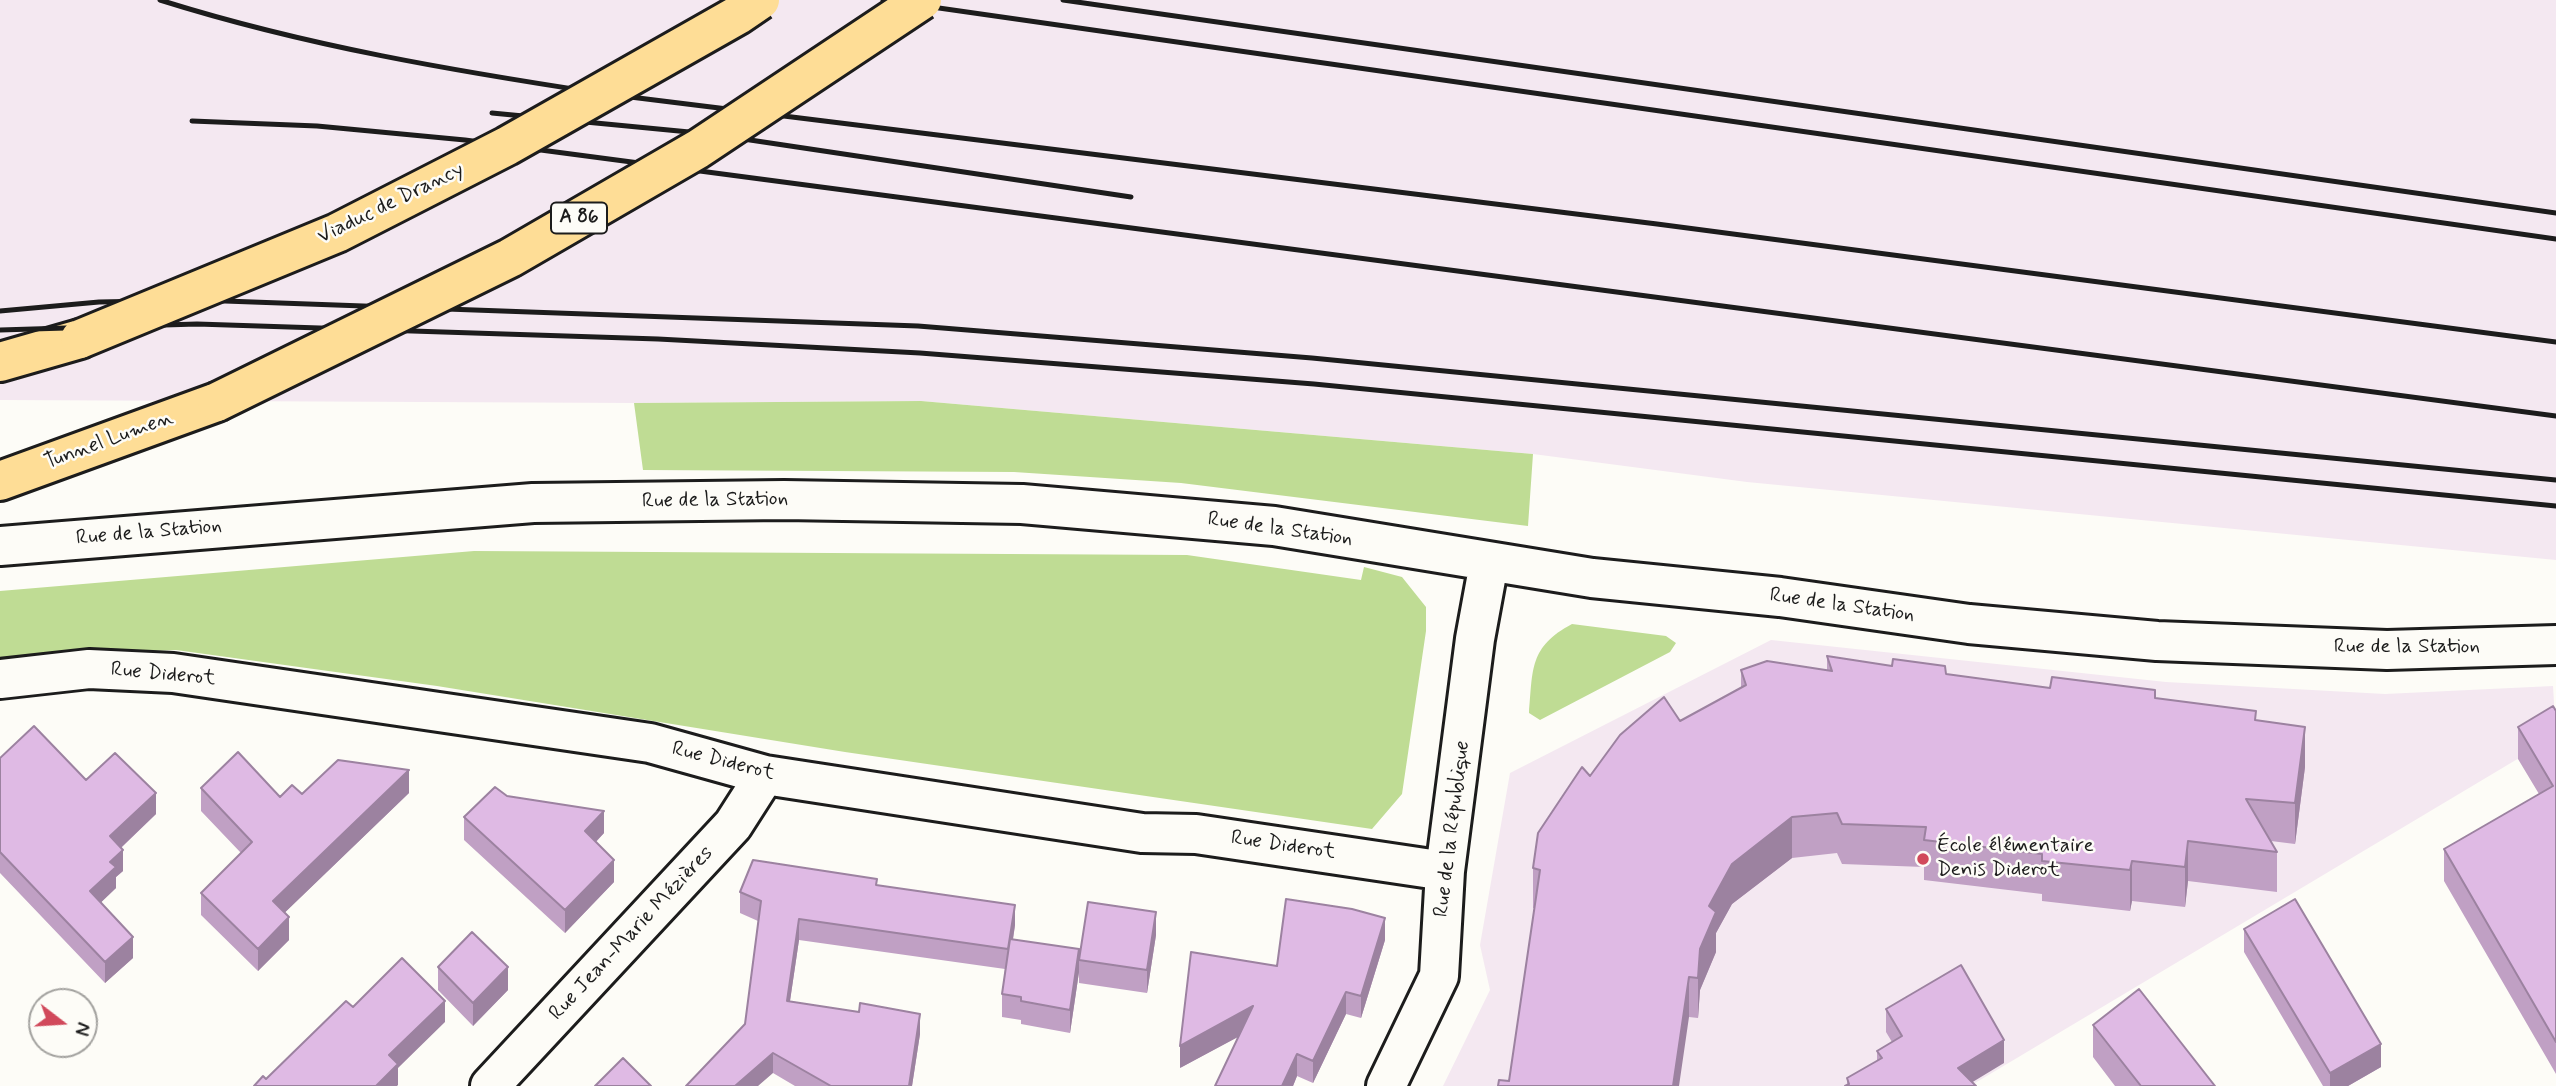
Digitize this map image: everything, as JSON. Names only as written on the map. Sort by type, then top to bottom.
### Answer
[{"type":"highway","name":"Viaduc de Drancy","points":[[0,362],[80,339],[337,233],[507,146],[738,16],[760,0]]},
{"type":"highway","name":"Tunnel Lumen","points":[[0,481],[217,401],[522,251],[698,149],[922,0]]},
{"type":"street","name":"Rue de la Station","points":[[0,545],[533,503],[784,500],[1022,504],[1274,526],[1592,578],[1780,597],[1969,624],[2157,641],[2387,650],[2556,645]]},
{"type":"street","name":"Rue de la République","points":[[1386,1086],[1439,976],[1445,871],[1475,639],[1489,563]]},
{"type":"street","name":"Rue Diderot","points":[[1,682],[89,669],[173,673],[650,743],[765,775],[1142,833],[1196,834],[1445,871]]},
{"type":"street","name":"Rue Jean-Marie Mézières","points":[[490,1086],[733,825],[765,775]]},
{"type":"shaded area","points":[[0,0],[2556,0],[2556,560],[1747,482],[1533,454],[921,401],[634,403],[0,400]]},
{"type":"shaded area","name":"École élémentaire Denis Diderot","points":[[1771,640],[2166,682],[2385,694],[2553,686],[2556,736],[1970,1086],[1443,1086],[1490,990],[1480,945],[1510,773]]},
{"type":"green space","points":[[921,401],[1533,454],[1528,526],[1181,483],[1014,472],[643,470],[634,403]]},
{"type":"green space","points":[[474,551],[1187,555],[1361,580],[1364,567],[1402,577],[1426,607],[1426,631],[1402,794],[1372,829],[845,752],[437,686],[176,650],[0,657],[0,591]]},
{"type":"green space","points":[[1572,624],[1666,636],[1676,643],[1670,652],[1540,720],[1529,713],[1536,661],[1548,641]]},
{"type":"building","points":[[1827,656],[1892,666],[1893,659],[1945,666],[1946,674],[2050,688],[2052,677],[2155,690],[2155,698],[2256,711],[2255,720],[2305,727],[2295,803],[2246,799],[2277,852],[2188,841],[2185,867],[2132,861],[2130,870],[2042,861],[2042,854],[1924,840],[1926,827],[1842,824],[1837,813],[1792,817],[1732,864],[1709,906],[1716,912],[1700,949],[1698,978],[1689,977],[1673,1086],[1498,1086],[1499,1080],[1509,1081],[1540,870],[1533,868],[1538,833],[1582,767],[1590,776],[1620,735],[1664,697],[1680,721],[1746,685],[1741,670],[1767,661],[1832,671]]},
{"type":"building","points":[[2553,706],[2556,711],[2556,1042],[2444,849],[2553,786],[2518,727]]},
{"type":"building","points":[[34,726],[86,780],[115,753],[156,793],[110,836],[123,850],[110,862],[116,867],[90,891],[133,937],[105,962],[0,852],[0,758]]},
{"type":"building","points":[[238,752],[280,797],[292,785],[302,794],[338,760],[409,770],[273,901],[289,917],[258,949],[201,893],[252,842],[201,788]]},
{"type":"building","points":[[495,787],[507,796],[604,811],[585,831],[614,860],[565,910],[464,817]]},
{"type":"building","points":[[753,860],[877,879],[876,885],[1015,905],[1008,949],[799,919],[787,1001],[859,1012],[860,1003],[920,1014],[909,1086],[831,1086],[773,1053],[735,1086],[686,1086],[745,1024],[761,901],[740,892]]},
{"type":"building","points":[[1286,899],[1352,909],[1385,918],[1361,996],[1346,992],[1313,1061],[1297,1054],[1282,1086],[1215,1086],[1253,1006],[1180,1046],[1191,952],[1277,966]]},
{"type":"building","points":[[2295,899],[2381,1044],[2330,1073],[2244,929]]},
{"type":"building","points":[[1088,902],[1156,912],[1147,970],[1079,960]]},
{"type":"building","points":[[472,932],[508,967],[473,1003],[438,967]]},
{"type":"building","points":[[1010,939],[1079,949],[1070,1010],[1021,1001],[1021,997],[1002,994]]},
{"type":"building","points":[[402,958],[445,1001],[389,1055],[398,1064],[376,1086],[254,1086],[263,1076],[266,1079],[346,1001],[353,1007]]},
{"type":"building","points":[[1961,965],[2004,1040],[1958,1068],[1976,1086],[1845,1086],[1849,1084],[1847,1078],[1882,1058],[1877,1051],[1902,1036],[1886,1009]]},
{"type":"building","points":[[2139,989],[2215,1086],[2141,1086],[2093,1025]]},
{"type":"building","points":[[623,1058],[651,1086],[595,1086]]},
{"type":"railway","points":[[160,0],[270,31],[381,56],[606,94],[1657,224],[2556,342]]},
{"type":"railway","points":[[883,0],[2556,239]]},
{"type":"railway","points":[[1063,0],[2556,213]]},
{"type":"railway","points":[[492,113],[710,134],[1131,197]]},
{"type":"railway","points":[[192,121],[317,126],[465,140],[2556,416]]},
{"type":"railway","points":[[0,311],[99,302],[197,300],[918,326],[1312,358],[2556,480]]},
{"type":"railway","points":[[0,330],[197,324],[658,339],[920,353],[1314,384],[2556,506]]},
{"type":"place","name":"École élémentaire Denis Diderot","points":[[1923,859]]}]
